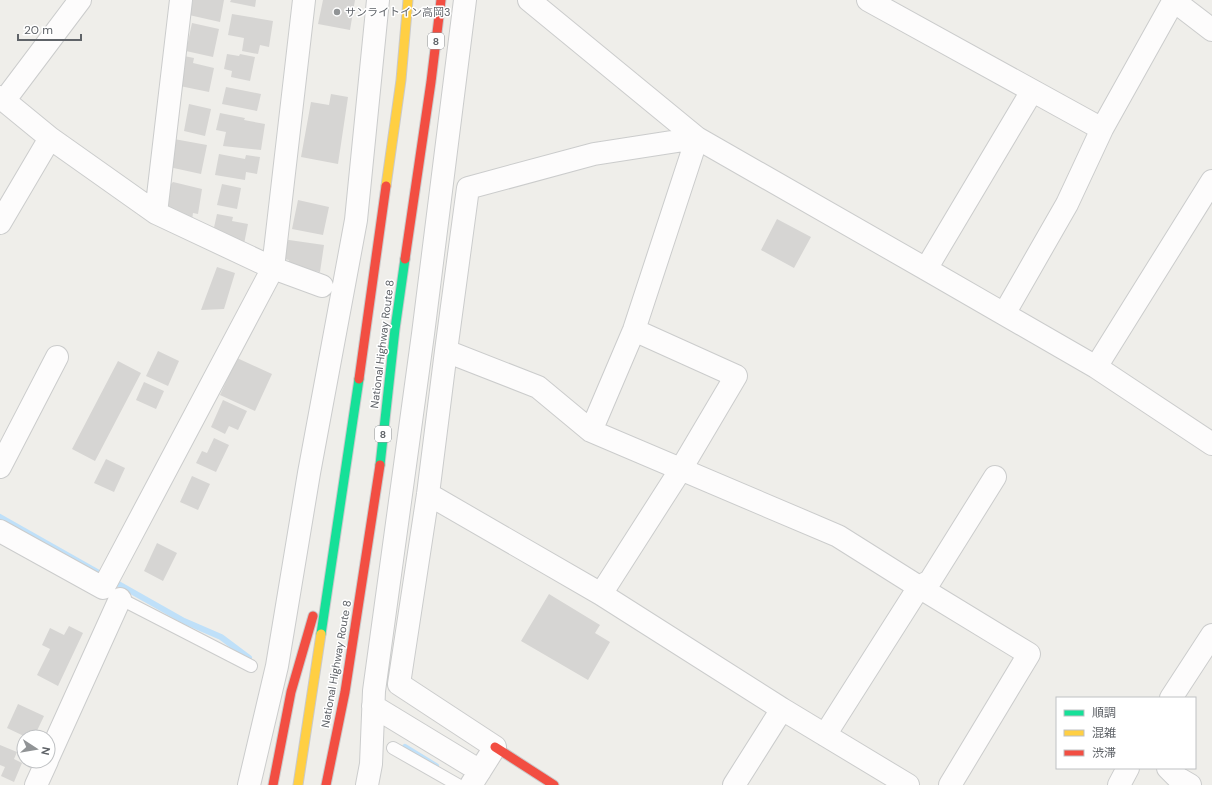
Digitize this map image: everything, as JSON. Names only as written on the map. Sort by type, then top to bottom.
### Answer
[{"type":"main road","name":"National Highway Route 8","points":[[298,785],[344,487],[401,80],[408,0]]},
{"type":"main road","name":"National Highway Route 8","points":[[326,785],[345,692],[378,480],[395,329],[432,82],[441,0]]},
{"type":"main road","points":[[273,785],[291,692],[315,611],[344,487]]},
{"type":"main road","name":"8","points":[[332,785],[345,692]]},
{"type":"main road","points":[[495,747],[554,785]]},
{"type":"street","points":[[80,0],[2,99],[50,138],[156,213],[273,268],[322,286]]},
{"type":"street","points":[[156,213],[181,0]]},
{"type":"street","points":[[56,736],[111,584],[273,268],[304,0]]},
{"type":"street","points":[[250,785],[276,666],[309,473],[356,220],[378,0]]},
{"type":"street","points":[[367,785],[371,764],[373,706],[376,675],[423,334],[465,0]]},
{"type":"street","points":[[529,0],[697,138],[1096,367],[1212,444]]},
{"type":"street","points":[[868,0],[1102,130]]},
{"type":"street","points":[[1004,314],[1067,204],[1102,130],[1174,0],[1212,30]]},
{"type":"street","points":[[926,269],[1032,91]]},
{"type":"street","points":[[0,223],[50,138]]},
{"type":"street","points":[[373,706],[475,778],[495,747],[399,684],[428,494],[468,188],[594,154],[697,138]]},
{"type":"street","points":[[591,431],[634,330],[697,138]]},
{"type":"street","points":[[1096,367],[1212,181]]},
{"type":"street","points":[[601,594],[681,469],[736,376],[634,330]]},
{"type":"street","points":[[446,351],[538,387],[591,431],[838,536],[1029,654],[950,785]]},
{"type":"street","points":[[0,467],[57,357]]},
{"type":"street","points":[[825,735],[919,587],[930,581],[995,477]]},
{"type":"street","points":[[428,494],[601,594],[782,709],[908,785]]},
{"type":"street","points":[[0,531],[111,584]]},
{"type":"street","points":[[1172,697],[1212,635]]},
{"type":"street","points":[[734,785],[782,709]]},
{"type":"street","points":[[36,785],[43,769]]},
{"type":"street","points":[[1119,785],[1127,769]]},
{"type":"street","points":[[1169,769],[1178,778],[1190,785]]},
{"type":"lane","points":[[111,584],[251,666]]},
{"type":"lane","points":[[393,748],[458,785]]},
{"type":"building","points":[[193,0],[224,0],[220,22],[189,15]]},
{"type":"building","points":[[231,0],[256,0],[255,7],[230,2]]},
{"type":"building","name":"サンライトイン高岡3","points":[[323,0],[355,0],[350,30],[318,24]]},
{"type":"building","points":[[232,14],[273,21],[269,47],[260,45],[258,54],[242,51],[244,38],[228,35]]},
{"type":"building","points":[[192,23],[219,29],[213,57],[186,51]]},
{"type":"building","points":[[174,54],[194,58],[193,63],[214,68],[209,92],[175,85]]},
{"type":"building","points":[[227,54],[239,56],[240,54],[255,57],[250,81],[231,77],[232,71],[224,69]]},
{"type":"building","points":[[226,87],[261,94],[257,111],[222,104]]},
{"type":"building","points":[[331,94],[348,97],[338,164],[301,157],[311,102],[329,105]]},
{"type":"building","points":[[189,104],[211,109],[205,136],[184,131]]},
{"type":"building","points":[[220,113],[265,124],[261,150],[223,146],[226,132],[216,130]]},
{"type":"building","points":[[174,139],[207,145],[201,174],[169,167]]},
{"type":"building","points":[[219,154],[245,159],[246,155],[260,157],[257,174],[246,172],[245,180],[215,175]]},
{"type":"building","points":[[173,182],[202,189],[198,214],[193,213],[192,220],[175,216],[177,210],[167,206],[161,194]]},
{"type":"building","points":[[222,184],[241,188],[237,209],[217,205]]},
{"type":"building","points":[[298,200],[329,207],[323,235],[292,229]]},
{"type":"building","points":[[217,214],[233,217],[232,221],[248,224],[244,244],[213,232]]},
{"type":"building","points":[[777,219],[811,237],[794,268],[761,250]]},
{"type":"building","points":[[282,239],[324,245],[320,272],[286,267],[289,260],[279,258]]},
{"type":"building","points":[[217,267],[235,273],[224,309],[201,310]]},
{"type":"building","points":[[158,351],[179,361],[168,386],[146,376]]},
{"type":"building","points":[[237,358],[272,374],[255,411],[220,395]]},
{"type":"building","points":[[118,361],[141,373],[95,461],[72,449]]},
{"type":"building","points":[[144,382],[164,391],[156,409],[136,400]]},
{"type":"building","points":[[223,400],[247,411],[238,430],[229,426],[225,434],[211,427]]},
{"type":"building","points":[[214,438],[229,445],[216,472],[196,463],[202,451],[207,453]]},
{"type":"building","points":[[106,459],[125,468],[114,492],[94,483]]},
{"type":"building","points":[[192,476],[210,484],[198,510],[180,502]]},
{"type":"building","points":[[157,543],[177,553],[163,581],[144,571]]},
{"type":"building","points":[[549,594],[600,625],[595,633],[610,642],[588,680],[521,641]]},
{"type":"building","points":[[69,626],[83,633],[58,686],[37,675],[50,649],[42,645],[50,628],[64,635]]},
{"type":"building","points":[[18,704],[44,716],[38,729],[16,729],[16,732],[7,728]]},
{"type":"building","points":[[0,745],[16,752],[14,759],[16,760],[16,769],[19,769],[14,782],[1,776],[5,767],[0,765]]},
{"type":"waterway","points":[[0,517],[184,621],[221,637],[249,658]]},
{"type":"waterway","points":[[405,747],[436,766]]},
{"type":"traffic: fast","points":[[380,465],[395,329],[405,259]]},
{"type":"traffic: fast","points":[[321,634],[359,379]]},
{"type":"traffic: slow","points":[[386,186],[401,80],[408,0]]},
{"type":"traffic: slow","points":[[298,785],[321,634]]},
{"type":"traffic: jam","points":[[405,259],[431,82],[441,0]]},
{"type":"traffic: jam","points":[[359,379],[386,186]]},
{"type":"traffic: jam","points":[[326,785],[345,692],[380,465]]},
{"type":"traffic: jam","points":[[273,785],[291,692],[313,616]]},
{"type":"traffic: jam","points":[[495,747],[554,785]]},
{"type":"place","name":"サンライトイン高岡3","points":[[337,12]]}]
